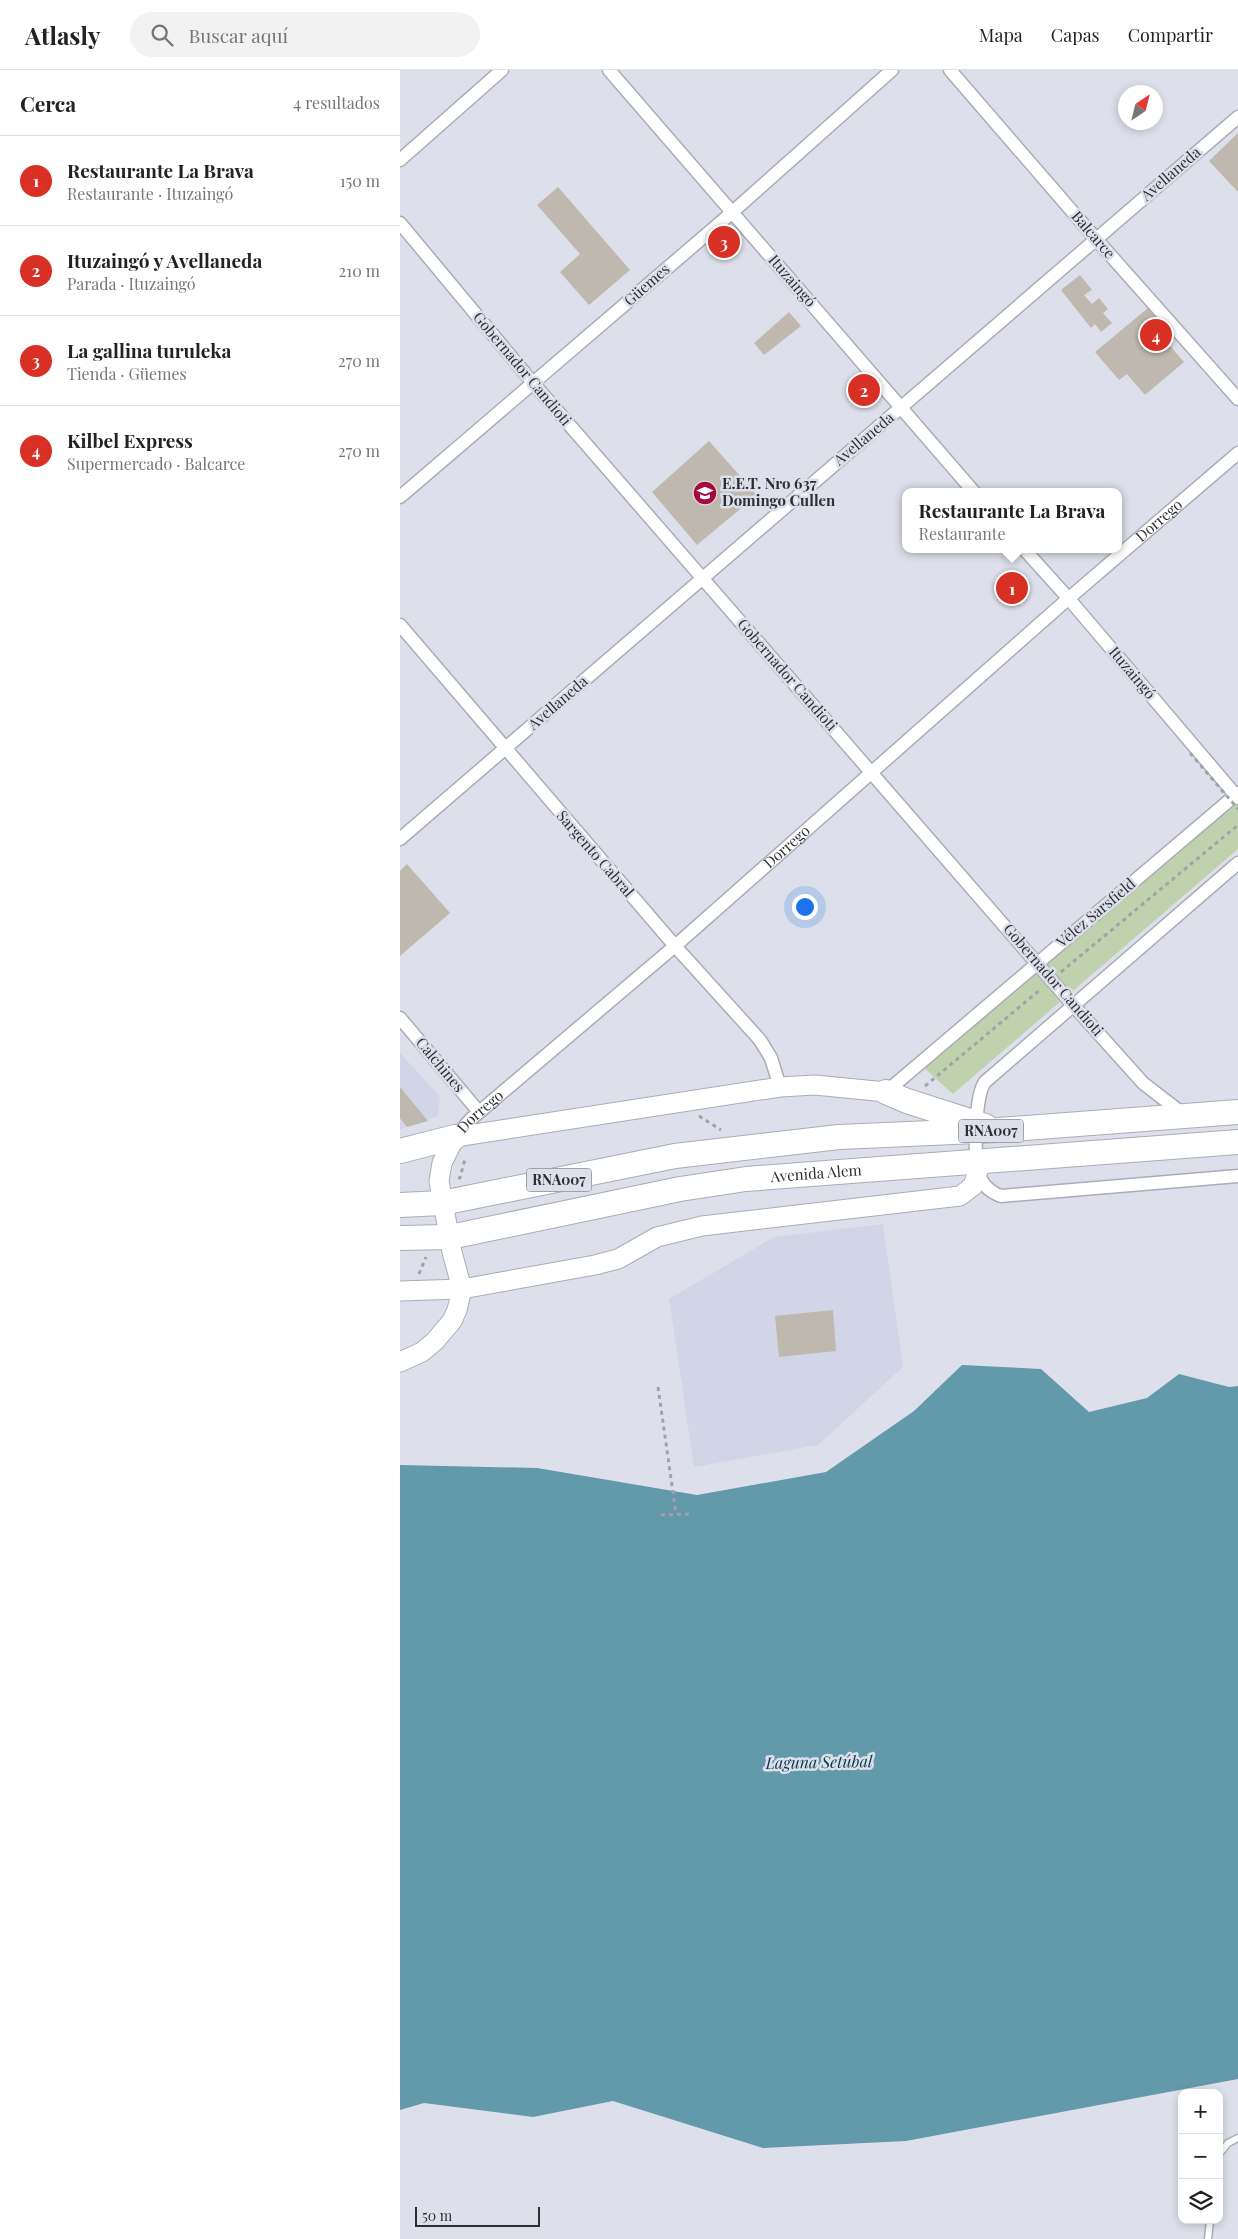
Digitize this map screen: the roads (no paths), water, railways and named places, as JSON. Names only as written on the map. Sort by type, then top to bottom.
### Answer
[{"type":"highway","points":[[886,1092],[983,1128]]},
{"type":"highway","name":"Avenida Alem","points":[[400,1205],[442,1203],[675,1156],[838,1137],[1238,1112]]},
{"type":"highway","points":[[400,1150],[455,1137]]},
{"type":"highway","name":"Avenida Alem","points":[[400,1238],[450,1237],[680,1189],[746,1179],[978,1166],[1238,1142]]},
{"type":"street","points":[[400,160],[502,70]]},
{"type":"street","name":"Ituzaingó","points":[[609,70],[970,488]]},
{"type":"street","name":"Güemes","points":[[400,497],[732,212],[892,70]]},
{"type":"street","name":"Balcarce","points":[[950,70],[1238,399]]},
{"type":"street","name":"Avellaneda","points":[[400,839],[1238,117]]},
{"type":"street","name":"Gobernador Candioti","points":[[400,223],[533,383],[1038,962],[1051,980],[1143,1083],[1185,1116]]},
{"type":"street","name":"Dorrego","points":[[462,1289],[442,1203],[440,1173],[446,1152],[455,1137],[479,1112],[675,946],[872,771],[1238,453]]},
{"type":"street","name":"Ituzaingó","points":[[1028,553],[1237,796]]},
{"type":"street","name":"Sargento Cabral","points":[[400,625],[675,946],[760,1040],[771,1058],[780,1087]]},
{"type":"street","name":"Vélez Sarsfield","points":[[886,1092],[1237,796]]},
{"type":"street","points":[[400,1291],[462,1289],[608,1262],[657,1237],[702,1226],[960,1196],[973,1186],[978,1166],[983,1128],[980,1088],[1238,863]]},
{"type":"street","name":"Calchines","points":[[400,1018],[479,1112]]},
{"type":"street","points":[[455,1137],[780,1087],[815,1085],[886,1092]]},
{"type":"street","points":[[978,1166],[991,1192],[1009,1196],[1238,1176]]},
{"type":"street","points":[[400,1362],[422,1352],[435,1341],[452,1320],[457,1310],[462,1289]]},
{"type":"lane","points":[[1223,2149],[1228,2143],[1238,2138]]},
{"type":"lane","points":[[1208,2239],[1210,2224]]},
{"type":"water","name":"Laguna Setúbal","points":[[962,1365],[1041,1369],[1089,1412],[1147,1398],[1179,1374],[1229,1387],[1238,1386],[1238,2079],[906,2141],[763,2148],[613,2101],[533,2117],[424,2103],[400,2110],[400,1465],[537,1468],[697,1495],[826,1472],[914,1411]]},
{"type":"place","name":"La gallina turuleka","points":[[724,242]]},
{"type":"place","name":"Kilbel Express","points":[[1156,335]]},
{"type":"place","name":"Ituzaingó y Avellaneda","points":[[864,390]]},
{"type":"place","name":"E.E.T. Nro 637 Domingo Cullen","points":[[705,493]]},
{"type":"place","name":"Restaurante La Brava","points":[[1012,588]]}]
